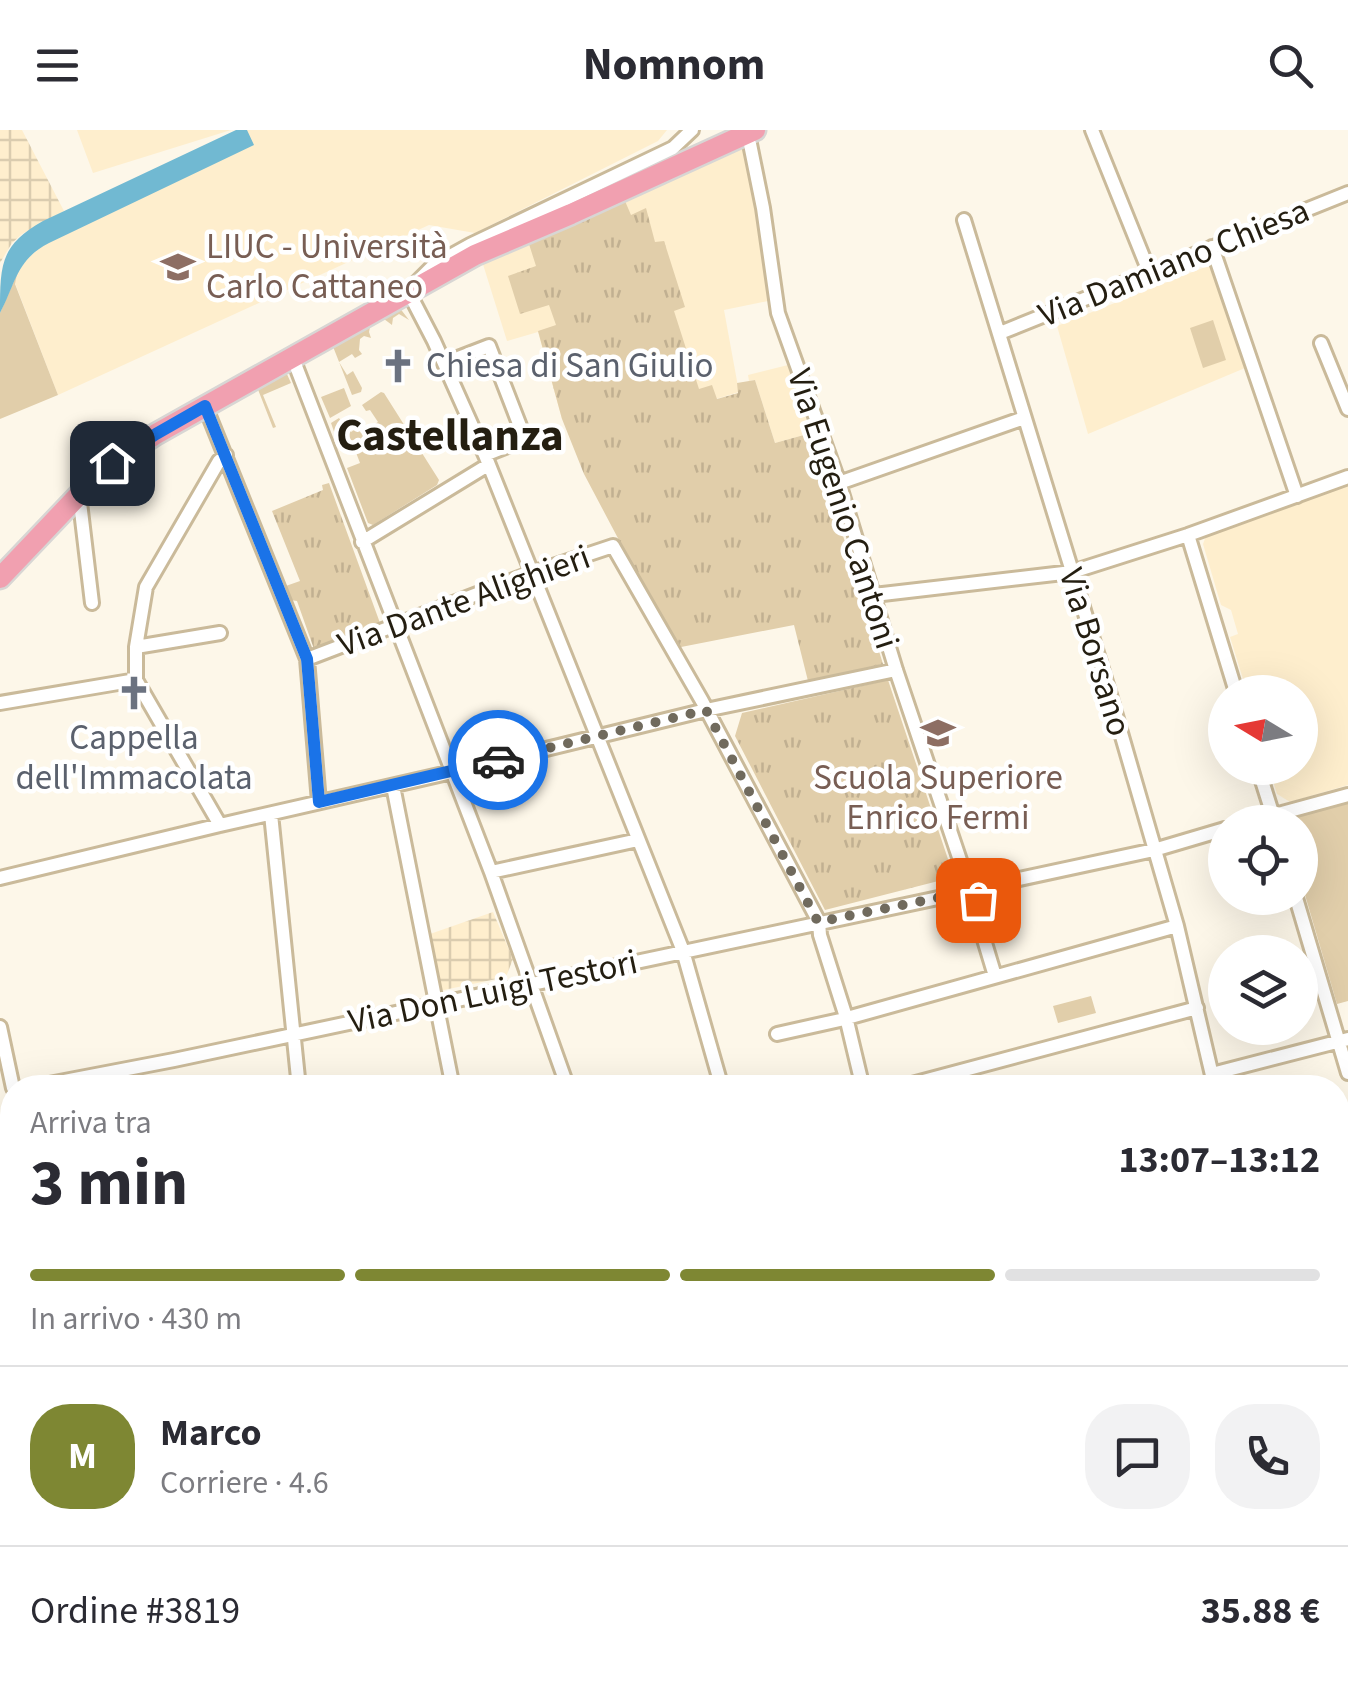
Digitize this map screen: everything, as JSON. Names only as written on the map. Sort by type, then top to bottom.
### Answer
[{"type":"main road","points":[[0,578],[79,494],[134,448],[475,254],[751,132]]},
{"type":"street","points":[[692,130],[673,148],[434,265],[408,291],[487,460],[638,840],[682,952],[718,1075]]},
{"type":"street","points":[[1092,130],[1150,274]]},
{"type":"street","name":"Via Eugenio Cantoni","points":[[751,132],[778,312],[839,483],[966,878]]},
{"type":"street","name":"Via Damiano Chiesa","points":[[1000,333],[1348,193]]},
{"type":"street","name":"Via Borsano","points":[[964,220],[1110,695],[1177,926],[1213,1075]]},
{"type":"street","points":[[475,254],[502,230]]},
{"type":"street","points":[[1212,247],[1297,496]]},
{"type":"street","points":[[1320,342],[1348,410]]},
{"type":"street","points":[[362,542],[526,439],[489,346],[444,363]]},
{"type":"street","points":[[292,356],[491,872],[563,1075]]},
{"type":"street","points":[[205,406],[307,659],[319,802]]},
{"type":"street","points":[[839,483],[1024,418]]},
{"type":"street","points":[[220,824],[136,680],[136,646],[146,587],[226,454]]},
{"type":"street","points":[[874,595],[1072,572],[1348,477]]},
{"type":"street","points":[[79,494],[92,603]]},
{"type":"street","points":[[1188,535],[1231,675]]},
{"type":"street","name":"Via Dante Alighieri","points":[[307,659],[614,546],[706,710]]},
{"type":"street","points":[[136,646],[220,633]]},
{"type":"street","points":[[0,878],[706,710],[896,670]]},
{"type":"street","points":[[0,703],[136,680]]},
{"type":"street","points":[[706,710],[818,922],[860,1075]]},
{"type":"street","points":[[392,786],[450,1075]]},
{"type":"street","points":[[1315,805],[1348,794]]},
{"type":"street","points":[[271,814],[298,1075]]},
{"type":"street","points":[[982,887],[1154,850],[1208,834]]},
{"type":"street","points":[[491,872],[638,840]]},
{"type":"street","points":[[966,878],[976,879],[982,887],[981,896],[973,903],[963,902],[957,894],[958,884],[966,878]]},
{"type":"street","name":"Via Don Luigi Testori","points":[[97,1075],[957,894]]},
{"type":"street","points":[[973,903],[995,976]]},
{"type":"street","points":[[1302,915],[1343,1040],[1348,1073]]},
{"type":"street","points":[[777,1034],[1177,926]]},
{"type":"street","points":[[946,1075],[1197,1008]]},
{"type":"street","points":[[0,1027],[10,1075]]},
{"type":"street","points":[[1230,1075],[1343,1040]]},
{"type":"shaded area","points":[[0,130],[22,130],[64,211],[22,234],[0,263]]},
{"type":"shaded area","name":"LIUC - Università Carlo Cattaneo","points":[[77,130],[231,130],[93,173]]},
{"type":"shaded area","name":"LIUC - Università Carlo Cattaneo","points":[[247,130],[667,130],[658,141],[475,233],[429,225],[58,395],[15,283],[25,261],[39,248]]},
{"type":"shaded area","name":"LIUC - Università Carlo Cattaneo","points":[[747,145],[773,300],[724,310],[739,392],[716,399],[699,389],[562,419],[538,332],[507,341],[481,258],[625,201]]},
{"type":"shaded area","points":[[1213,267],[1245,368],[1088,434],[1057,326]]},
{"type":"shaded area","points":[[788,365],[811,433],[775,443],[755,380],[749,381],[748,375]]},
{"type":"shaded area","points":[[1348,484],[1348,785],[1290,802],[1277,794],[1274,785],[1318,785],[1318,675],[1242,675],[1230,637],[1238,634],[1231,610],[1221,605],[1203,544],[1206,536]]},
{"type":"shaded area","points":[[493,912],[513,959],[506,977],[439,991],[430,934]]},
{"type":"green space","points":[[625,201],[631,215],[646,208],[655,242],[664,241],[685,307],[674,311],[699,389],[712,385],[717,399],[738,393],[737,383],[755,380],[775,443],[811,433],[883,664],[808,681],[794,625],[676,648],[584,474],[562,419],[538,331],[556,325],[549,305],[520,314],[508,276],[536,266],[528,241]]},
{"type":"green space","points":[[17,274],[15,284],[58,395],[0,419],[0,313]]},
{"type":"green space","points":[[399,307],[409,320],[399,314],[392,325],[384,319],[372,322]]},
{"type":"green space","points":[[1213,320],[1226,360],[1203,368],[1190,328]]},
{"type":"green space","points":[[371,323],[371,338],[360,339],[362,354],[355,358],[352,354],[339,362],[332,344]]},
{"type":"green space","points":[[339,362],[347,375],[353,371],[361,392],[352,395]]},
{"type":"green space","points":[[286,372],[291,383],[263,395],[276,427],[273,428],[257,387]]},
{"type":"green space","points":[[344,388],[351,406],[330,418],[321,397]]},
{"type":"green space","points":[[381,392],[439,480],[437,485],[373,525],[368,523],[347,468],[360,463],[352,442],[339,446],[331,423],[339,418],[346,429],[351,432],[357,428],[361,433],[378,422],[362,405]]},
{"type":"green space","points":[[329,483],[380,623],[314,649],[297,601],[290,600],[283,587],[300,581],[272,511],[323,490],[322,485]]},
{"type":"green space","points":[[888,680],[954,877],[825,910],[735,736],[742,713]]},
{"type":"green space","points":[[1348,803],[1348,1001],[1337,1004],[1311,915],[1318,915],[1318,811]]},
{"type":"green space","points":[[1091,996],[1096,1013],[1058,1023],[1053,1006]]},
{"type":"water","points":[[236,130],[247,130],[254,145],[38,250],[18,273],[0,313],[5,258],[29,230]]},
{"type":"way so far","points":[[498,760],[706,710],[818,922],[957,894],[963,902],[978,900]]},
{"type":"place","name":"LIUC - Università Carlo Cattaneo","points":[[178,267]]},
{"type":"place","name":"Chiesa di San Giulio","points":[[398,366]]},
{"type":"place","name":"Cappella dell'Immacolata","points":[[134,693]]},
{"type":"place","name":"Scuola Superiore Enrico Fermi","points":[[938,733]]},
{"type":"district","name":"Castellanza","points":[[450,436]]},
{"type":"route","points":[[112,463],[205,406],[307,659],[319,802],[498,760]]}]
